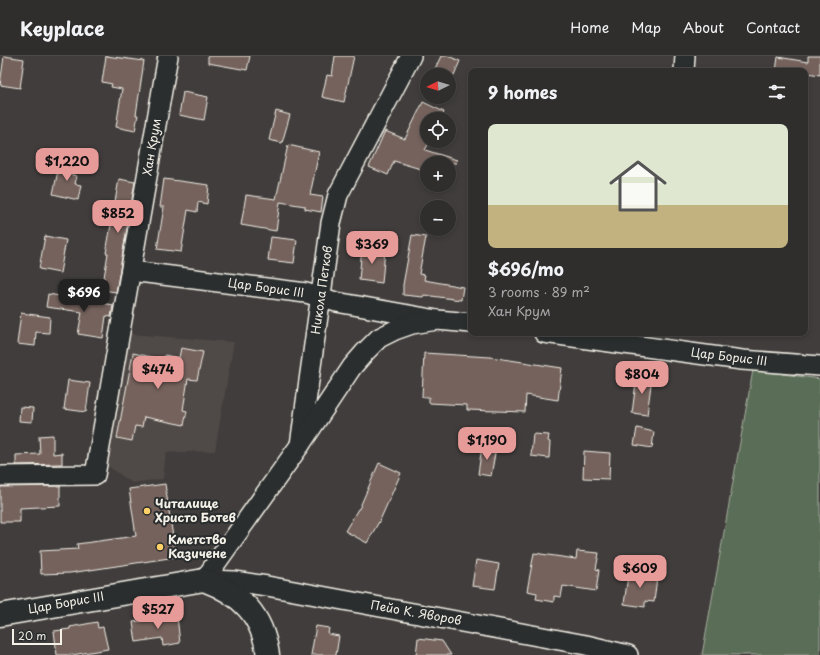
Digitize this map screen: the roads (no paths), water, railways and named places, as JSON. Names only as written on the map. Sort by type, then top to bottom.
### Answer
[{"type":"street","name":"Хан Крум","points":[[0,476],[95,475],[168,56]]},
{"type":"street","name":"Никола Петков","points":[[300,445],[331,224],[338,195],[411,56]]},
{"type":"street","points":[[684,68],[685,56]]},
{"type":"street","name":"Цар Борис III","points":[[131,271],[306,293],[336,302],[437,320],[468,323]]},
{"type":"street","points":[[268,655],[263,635],[247,606],[236,596],[220,586],[204,580],[300,445],[352,368],[365,352],[379,338],[412,324],[437,320]]},
{"type":"street","name":"Цар Борис III","points":[[590,336],[652,340],[742,360],[820,366]]},
{"type":"street","name":"Цар Борис III","points":[[0,615],[204,580]]},
{"type":"street","name":"Пейо К. Яворов","points":[[204,580],[234,581],[267,586],[586,645],[628,655]]},
{"type":"place","name":"Читалище Христо Ботев","points":[[147,511]]},
{"type":"place","name":"Кметство Казичене","points":[[160,547]]}]
